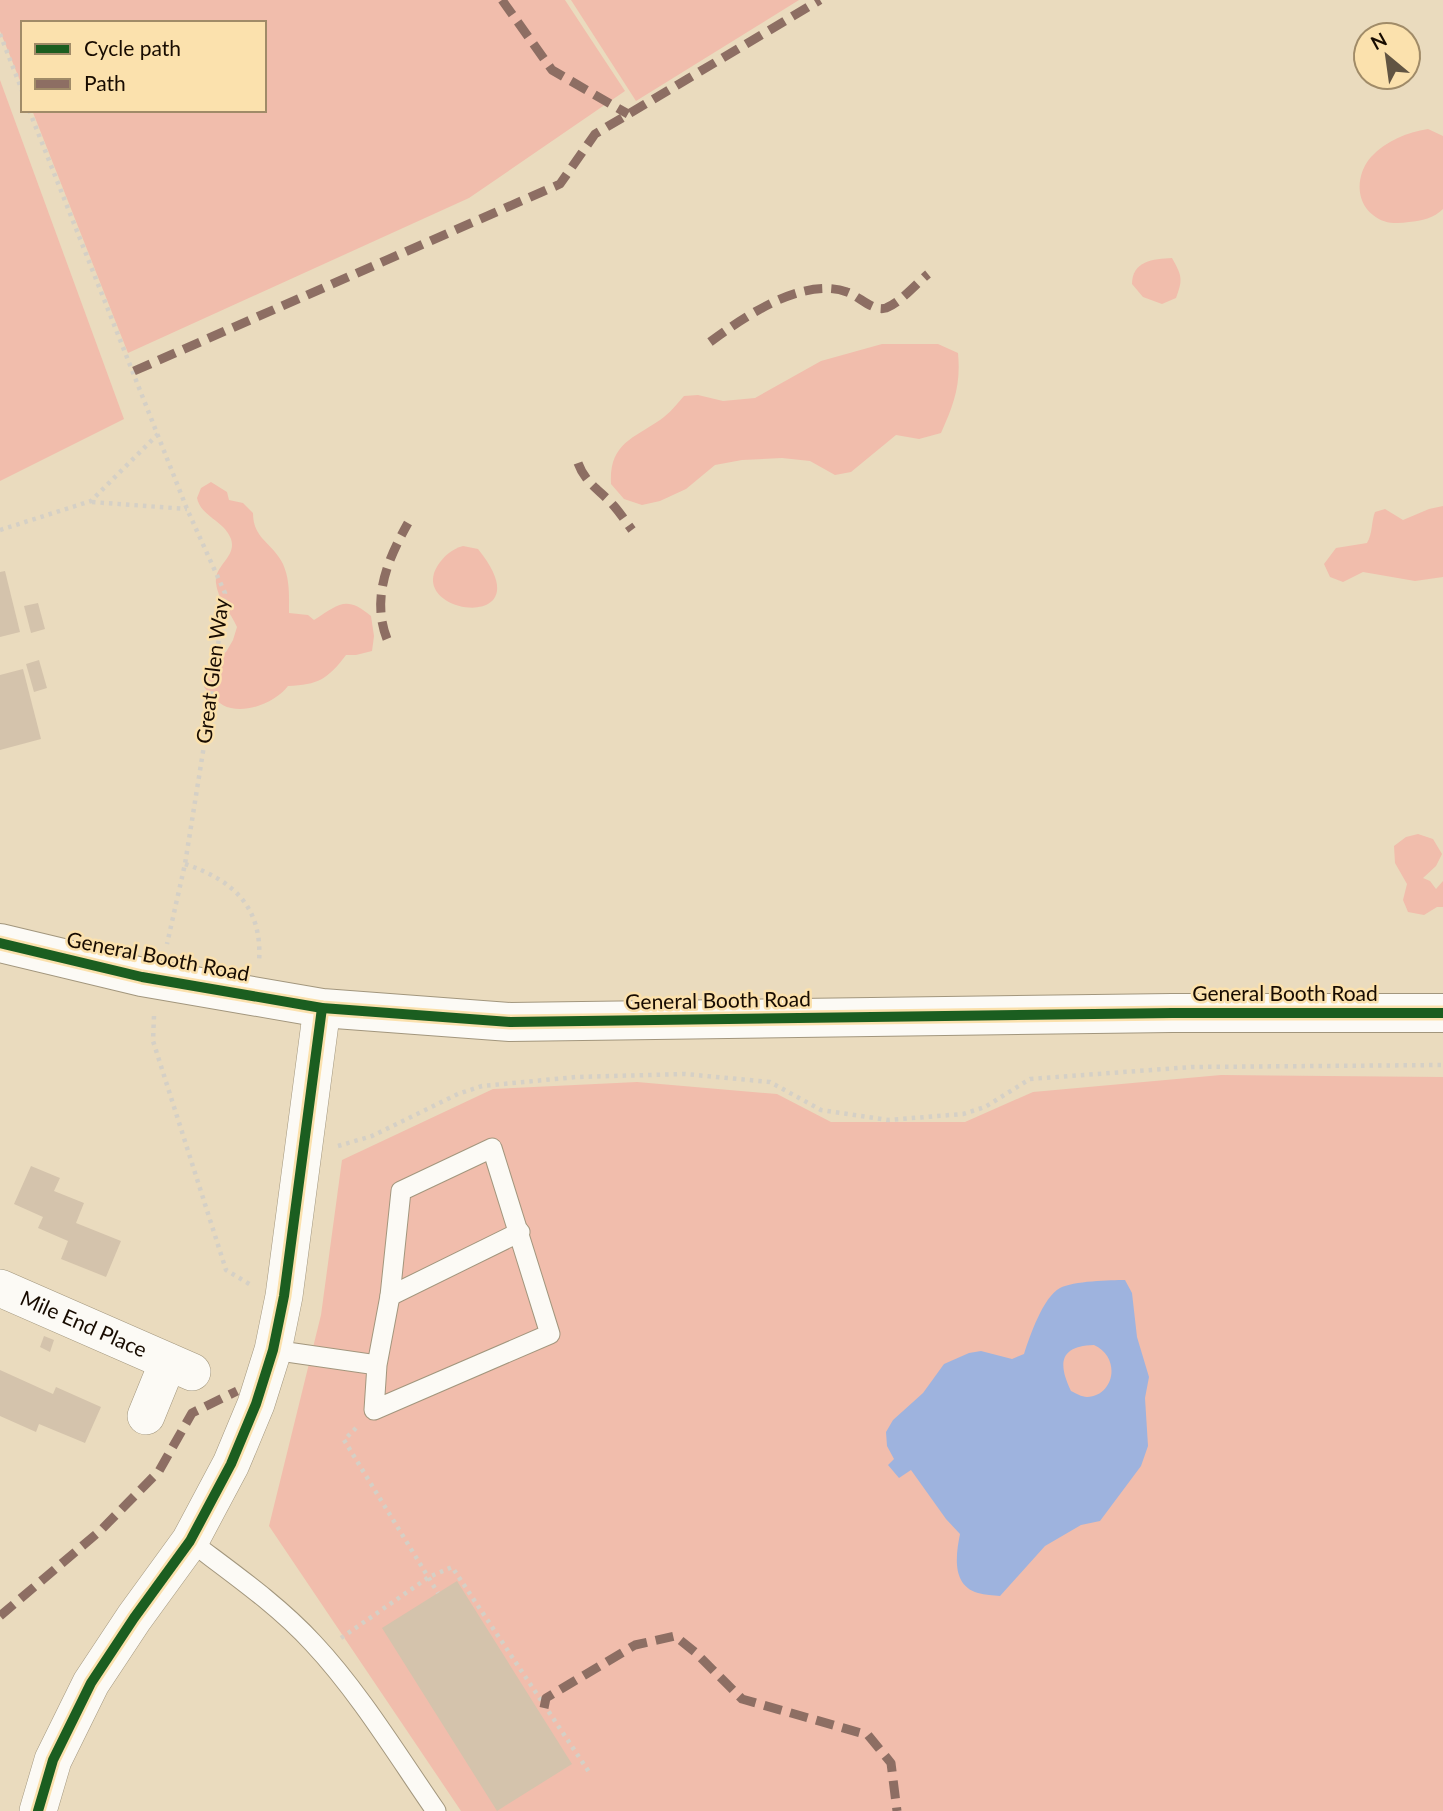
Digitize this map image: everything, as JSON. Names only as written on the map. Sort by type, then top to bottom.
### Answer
[{"type":"street","name":"General Booth Road","points":[[0,943],[142,977],[322,1007],[510,1022],[1172,1013],[1443,1013]]},
{"type":"street","points":[[38,1811],[53,1760],[92,1684],[134,1618],[190,1541],[232,1464],[256,1404],[273,1350],[284,1296],[322,1007]]},
{"type":"street","name":"Mile End Place","points":[[0,1287],[180,1367],[146,1416]]},
{"type":"lane","points":[[492,1148],[520,1231],[550,1334],[374,1410],[377,1365],[390,1296],[401,1191],[492,1148]]},
{"type":"lane","points":[[390,1296],[520,1231]]},
{"type":"lane","points":[[273,1350],[377,1365]]},
{"type":"lane","points":[[190,1541],[258,1593],[321,1653],[373,1719],[436,1811]]},
{"type":"path","points":[[0,34],[21,88]]},
{"type":"path","points":[[91,502],[158,434]]},
{"type":"path","points":[[0,530],[91,502],[187,509]]},
{"type":"path","points":[[185,863],[224,881],[245,900],[257,928],[259,957],[254,996]]},
{"type":"path","points":[[154,1012],[153,1041],[215,1236]]},
{"type":"path","points":[[303,1160],[324,1161],[326,1148],[372,1136],[458,1094],[482,1086],[576,1077],[685,1074],[770,1082],[821,1110],[888,1120],[963,1115],[985,1107],[1030,1079],[1192,1067],[1443,1065]]},
{"type":"path","points":[[374,1410],[344,1440],[438,1593]]},
{"type":"path","points":[[321,1653],[429,1577],[452,1567],[589,1772]]},
{"type":"shaded area","points":[[0,0],[565,0],[625,91],[469,198],[128,353],[33,112],[266,112],[266,21],[21,21],[21,83],[0,31]]},
{"type":"shaded area","points":[[571,0],[799,0],[636,101]]},
{"type":"shaded area","points":[[0,80],[124,419],[0,481]]},
{"type":"shaded area","points":[[1428,129],[1443,136],[1443,209],[1432,217],[1414,222],[1390,223],[1377,218],[1367,209],[1361,195],[1360,179],[1366,164],[1377,151],[1390,142],[1412,132]]},
{"type":"shaded area","points":[[1172,258],[1180,278],[1176,298],[1162,304],[1143,297],[1132,284],[1136,270],[1151,261]]},
{"type":"shaded area","points":[[882,344],[938,344],[958,353],[955,394],[941,433],[919,439],[896,435],[851,472],[835,475],[810,461],[782,458],[742,460],[715,465],[686,489],[660,501],[642,505],[624,499],[611,484],[611,471],[618,451],[632,438],[663,418],[684,396],[698,395],[723,401],[755,398],[821,361]]},
{"type":"shaded area","points":[[211,482],[227,492],[229,500],[243,503],[253,513],[256,529],[283,564],[289,588],[289,613],[308,615],[314,620],[342,604],[362,609],[371,616],[374,636],[372,651],[346,655],[334,670],[322,679],[288,686],[271,700],[255,707],[231,708],[213,697],[204,687],[206,672],[215,659],[226,652],[237,627],[216,583],[218,571],[231,551],[231,539],[223,527],[203,510],[197,498],[201,488]]},
{"type":"shaded area","points":[[1443,506],[1443,577],[1415,581],[1363,572],[1343,582],[1330,577],[1324,564],[1336,548],[1367,543],[1375,512],[1385,509],[1403,520]]},
{"type":"shaded area","points":[[463,546],[478,549],[495,576],[496,594],[487,605],[472,608],[454,604],[440,596],[433,582],[440,562],[452,551]]},
{"type":"shaded area","points":[[1418,834],[1433,839],[1442,854],[1436,866],[1423,878],[1430,881],[1436,889],[1443,881],[1443,907],[1437,907],[1424,915],[1408,912],[1403,900],[1407,884],[1395,863],[1394,846],[1406,837]]},
{"type":"shaded area","points":[[1221,1075],[1443,1077],[1443,1811],[461,1811],[269,1526],[321,1315],[342,1160],[493,1089],[637,1082],[777,1094],[831,1122],[965,1122],[1033,1092]]},
{"type":"water","points":[[1125,1280],[1132,1293],[1137,1337],[1149,1377],[1145,1398],[1148,1446],[1141,1466],[1100,1521],[1081,1525],[1045,1546],[1000,1596],[981,1594],[969,1589],[959,1576],[957,1568],[960,1534],[911,1470],[899,1478],[888,1465],[894,1459],[887,1446],[886,1432],[893,1420],[923,1393],[944,1364],[981,1351],[1012,1359],[1024,1354],[1043,1308],[1060,1288],[1083,1282]],"holes":[[[1094,1345],[1109,1358],[1111,1367],[1108,1384],[1096,1395],[1087,1397],[1071,1391],[1064,1373],[1064,1358],[1082,1346]]]},
{"type":"building","points":[[5,571],[20,632],[0,637],[0,572]]},
{"type":"building","points":[[38,603],[45,629],[31,633],[24,606]]},
{"type":"building","points":[[39,660],[47,688],[34,692],[26,664]]},
{"type":"building","points":[[23,669],[41,739],[0,750],[0,675]]},
{"type":"building","points":[[31,1166],[60,1178],[54,1191],[84,1203],[76,1223],[121,1241],[106,1277],[61,1259],[68,1241],[38,1228],[43,1217],[14,1204]]},
{"type":"building","points":[[44,1336],[54,1340],[50,1352],[40,1347]]},
{"type":"building","points":[[0,1370],[53,1394],[56,1387],[101,1407],[85,1443],[39,1424],[36,1432],[0,1416]]},
{"type":"building","points":[[457,1581],[572,1764],[497,1811],[382,1628]]},
{"type":"marked path","points":[[502,0],[552,70],[628,114]]},
{"type":"marked path","points":[[134,371],[560,184],[595,134],[820,0]]},
{"type":"marked path","points":[[710,342],[757,311],[793,294],[830,289],[847,292],[881,309],[903,297],[928,274]]},
{"type":"marked path","points":[[578,463],[589,481],[614,506],[632,530]]},
{"type":"marked path","points":[[387,639],[382,624],[381,594],[388,565],[408,523]]},
{"type":"marked path","points":[[0,1616],[101,1530],[159,1471],[192,1413],[237,1391]]},
{"type":"marked path","points":[[544,1708],[546,1698],[635,1645],[675,1636],[742,1699],[868,1735],[891,1763],[897,1811]]},
{"type":"cycle path","points":[[0,943],[142,977],[322,1008],[510,1022],[1172,1013],[1443,1013]]},
{"type":"cycle path","points":[[38,1811],[53,1760],[91,1683],[190,1541],[231,1464],[256,1404],[273,1350],[284,1296],[322,1008]]}]
